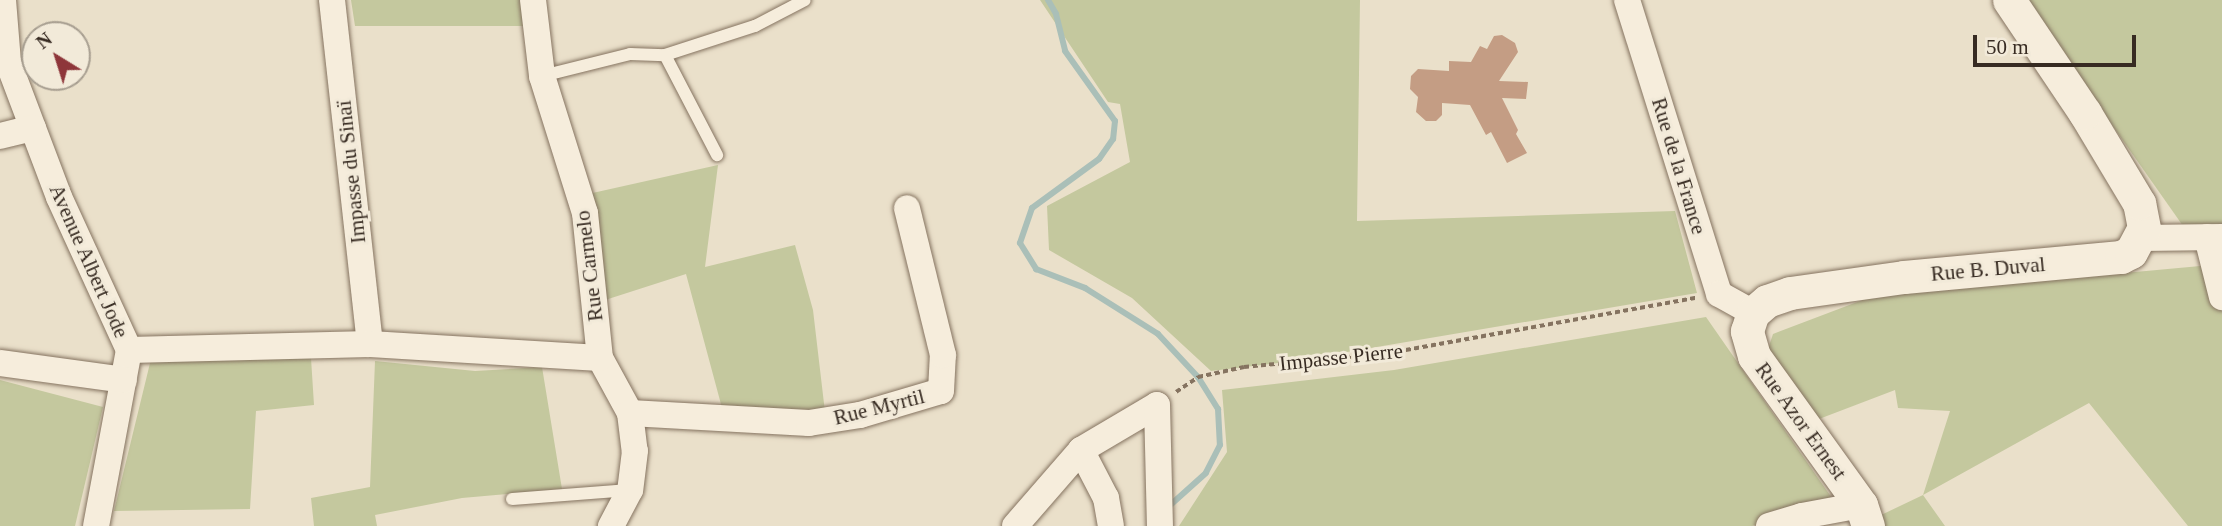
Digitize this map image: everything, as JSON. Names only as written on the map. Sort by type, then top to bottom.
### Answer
[{"type":"street","name":"Avenue Albert Jode","points":[[3,0],[8,62],[59,197],[129,350],[96,526]]},
{"type":"street","name":"Impasse du Sinaï","points":[[332,0],[370,344]]},
{"type":"street","name":"Rue Carmelo","points":[[533,0],[542,76],[585,213],[600,358],[630,413],[635,451],[630,490],[611,526]]},
{"type":"street","name":"Rue de la France","points":[[1627,0],[1719,294]]},
{"type":"street","points":[[2009,0],[2085,113],[2139,203],[2144,228],[2141,238],[2214,237],[2222,297]]},
{"type":"street","points":[[0,136],[33,128]]},
{"type":"street","name":"Rue Myrtil","points":[[630,413],[809,423],[860,415],[942,391],[943,355],[907,208]]},
{"type":"street","name":"Rue B. Duval","points":[[1753,313],[1767,301],[1803,291],[1904,277],[2121,257],[2131,252],[2141,238]]},
{"type":"street","points":[[1719,294],[1753,313]]},
{"type":"street","name":"Rue Azor Ernest","points":[[1753,313],[1747,331],[1754,356],[1865,516]]},
{"type":"street","points":[[129,350],[370,344],[600,358]]},
{"type":"street","points":[[0,363],[124,380]]},
{"type":"street","points":[[1015,526],[1081,450],[1157,405],[1160,526]]},
{"type":"street","points":[[1081,450],[1106,498],[1111,526]]},
{"type":"street","points":[[1769,526],[1802,516],[1865,516]]},
{"type":"lane","points":[[542,76],[630,54],[665,55],[755,26],[805,0]]},
{"type":"lane","points":[[665,55],[717,155]]},
{"type":"lane","points":[[512,499],[630,490]]},
{"type":"path","name":"Impasse Pierre","points":[[1157,405],[1198,377],[1244,367],[1389,353],[1719,294]]},
{"type":"green space","points":[[351,0],[524,0],[526,26],[355,26]]},
{"type":"green space","points":[[1040,0],[1360,0],[1357,221],[1675,211],[1697,293],[1294,361],[1211,371],[1132,298],[1049,250],[1047,206],[1130,162],[1120,104],[1108,102]]},
{"type":"green space","points":[[2024,0],[2222,0],[2222,241],[2195,243]]},
{"type":"green space","points":[[718,165],[705,267],[795,245],[813,310],[825,412],[722,408],[686,274],[602,301],[588,194]]},
{"type":"green space","points":[[2222,264],[2222,526],[2188,526],[2089,403],[1923,495],[1950,411],[1898,408],[1895,390],[1819,419],[1768,349],[1773,334],[1873,296]]},
{"type":"green space","points":[[1706,317],[1834,501],[1752,526],[1179,526],[1227,452],[1222,390],[1394,370]]},
{"type":"green space","points":[[311,358],[314,405],[256,411],[250,509],[114,511],[151,359]]},
{"type":"green space","points":[[375,361],[475,371],[542,367],[562,489],[462,498],[375,515],[377,526],[314,526],[311,498],[370,487]]},
{"type":"green space","points":[[0,380],[103,407],[75,526],[0,526]]},
{"type":"green space","points":[[1923,495],[1945,526],[1884,526],[1879,516]]},
{"type":"building","points":[[1502,35],[1515,43],[1518,52],[1499,81],[1528,82],[1526,99],[1502,98],[1518,130],[1516,134],[1527,153],[1507,163],[1491,132],[1486,135],[1470,105],[1442,103],[1442,115],[1436,121],[1426,121],[1416,112],[1418,97],[1410,89],[1411,76],[1418,69],[1449,71],[1449,61],[1471,62],[1480,46],[1487,49],[1494,36]]},
{"type":"waterway","points":[[1048,0],[1056,14],[1065,51],[1115,121],[1113,139],[1099,159],[1032,208],[1020,243],[1036,269],[1085,288],[1158,334],[1198,377],[1218,409],[1220,445],[1206,473],[1167,508]]}]
